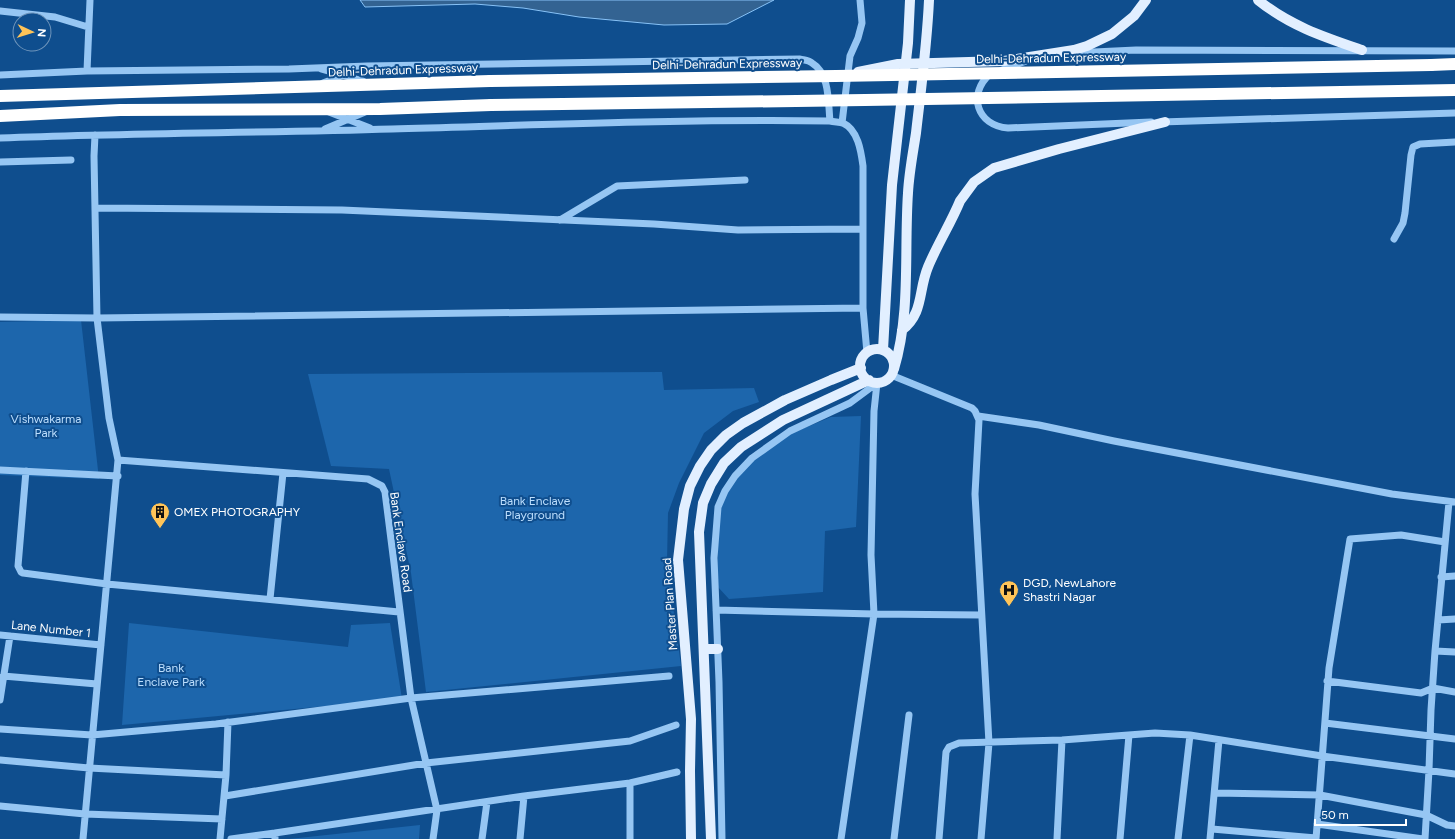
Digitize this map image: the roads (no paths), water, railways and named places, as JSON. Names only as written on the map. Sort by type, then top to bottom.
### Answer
[{"type":"highway","name":"Delhi-Dehradun Expressway","points":[[0,96],[490,81],[1455,64]]},
{"type":"highway","points":[[0,116],[120,110],[373,109],[491,104],[881,100],[1455,90]]},
{"type":"main road","points":[[883,350],[892,185],[908,43],[910,0]]},
{"type":"main road","points":[[711,839],[699,532],[703,503],[711,484],[724,463],[741,447],[784,420],[873,382],[886,380],[893,372],[899,352],[902,330],[908,193],[927,44],[929,0]]},
{"type":"main road","points":[[836,76],[898,64],[1004,60],[1074,50],[1087,46],[1112,34],[1134,16],[1146,0]]},
{"type":"main road","points":[[1258,0],[1280,15],[1315,34],[1362,50]]},
{"type":"main road","points":[[902,330],[908,326],[917,312],[928,268],[960,201],[967,191],[981,177],[994,168],[1037,155],[1165,122]]},
{"type":"main road","points":[[873,382],[863,374],[861,368],[863,357],[872,350],[883,350],[888,353],[894,363],[893,372]]},
{"type":"main road","name":"Master Plan Road","points":[[691,839],[691,719],[678,560],[684,509],[690,486],[700,466],[711,450],[726,435],[743,423],[785,400],[861,368]]},
{"type":"main road","points":[[704,649],[718,649]]},
{"type":"street","points":[[87,72],[90,0]]},
{"type":"street","points":[[842,123],[850,56],[858,38],[862,23],[860,0]]},
{"type":"street","points":[[0,11],[56,17],[88,27]]},
{"type":"street","points":[[1455,51],[1136,50],[1046,54],[990,74],[982,83],[977,95],[978,108],[985,119],[1001,128],[1455,113]]},
{"type":"street","points":[[0,75],[368,66],[800,59],[812,62],[819,70],[825,81],[830,121]]},
{"type":"street","points":[[315,86],[368,66]]},
{"type":"street","points":[[315,68],[372,84]]},
{"type":"street","points":[[322,109],[374,130]]},
{"type":"street","points":[[320,131],[373,109]]},
{"type":"street","points":[[0,138],[749,120],[830,121],[842,123],[850,128],[860,148],[863,166],[863,308],[867,353]]},
{"type":"street","points":[[82,839],[118,476],[118,460],[109,418],[97,318],[95,135]]},
{"type":"street","points":[[1394,239],[1405,213],[1411,155],[1414,147],[1420,144],[1455,142]]},
{"type":"street","points":[[0,162],[71,160]]},
{"type":"street","points":[[560,220],[617,186],[745,180]]},
{"type":"street","points":[[95,208],[342,210],[654,224],[738,230],[863,230]]},
{"type":"street","points":[[0,317],[97,318],[863,308]]},
{"type":"street","points":[[893,372],[972,408],[979,420],[975,494],[989,743],[981,839]]},
{"type":"street","points":[[722,839],[718,649],[714,558],[718,507],[725,491],[752,458],[790,431],[850,403],[873,382]]},
{"type":"street","points":[[841,839],[874,614],[871,555],[874,411],[873,382]]},
{"type":"street","points":[[978,416],[1039,425],[1114,441],[1392,494],[1452,502],[1441,577],[1431,710],[1429,770],[1424,839],[1317,824]]},
{"type":"street","name":"Bank Enclave Road","points":[[118,460],[368,478],[382,486],[385,492],[411,698],[437,810],[433,839]]},
{"type":"street","points":[[0,470],[118,476]]},
{"type":"street","points":[[26,471],[18,566],[21,572],[28,575],[399,612]]},
{"type":"street","points":[[270,599],[283,473]]},
{"type":"street","points":[[1212,829],[1316,838],[1327,681],[1350,540],[1401,535],[1445,542]]},
{"type":"street","points":[[1441,577],[1455,576]]},
{"type":"street","points":[[716,610],[981,615]]},
{"type":"street","points":[[1438,620],[1455,620]]},
{"type":"street","name":"Lane Number 1","points":[[0,635],[101,646]]},
{"type":"street","points":[[0,700],[10,636]]},
{"type":"street","points":[[1435,651],[1455,652]]},
{"type":"street","points":[[4,676],[97,684]]},
{"type":"street","points":[[0,729],[92,735],[228,722],[411,698],[669,676]]},
{"type":"street","points":[[1327,681],[1421,693],[1433,688],[1455,692]]},
{"type":"street","points":[[894,839],[909,715]]},
{"type":"street","points":[[220,839],[225,796],[228,722]]},
{"type":"street","points":[[1325,723],[1430,735],[1455,740]]},
{"type":"street","points":[[225,796],[426,763],[630,740],[676,725]]},
{"type":"street","points":[[939,839],[946,752],[949,747],[959,743],[1062,740],[1160,733],[1190,734],[1218,740],[1322,756],[1455,774]]},
{"type":"street","points":[[1178,839],[1190,734]]},
{"type":"street","points":[[1120,839],[1129,735]]},
{"type":"street","points":[[1057,839],[1062,740]]},
{"type":"street","points":[[1210,839],[1215,793],[1218,740]]},
{"type":"street","points":[[0,760],[89,768],[226,775]]},
{"type":"street","points":[[232,839],[275,836],[524,796],[630,783],[677,772]]},
{"type":"street","points":[[630,783],[630,839]]},
{"type":"street","points":[[1215,793],[1320,795],[1426,815],[1447,825],[1455,826]]},
{"type":"street","points":[[520,839],[524,796]]},
{"type":"street","points":[[482,839],[487,802]]},
{"type":"street","points":[[0,806],[85,814],[222,819]]},
{"type":"place","name":"OMEX PHOTOGRAPHY","points":[[160,529]]},
{"type":"place","name":"DGD, NewLahore Shastri Nagar","points":[[1009,607]]},
{"type":"park label","name":"Vishwakarma Park","points":[[46,426]]},
{"type":"park label","name":"Bank Enclave Playground","points":[[535,508]]},
{"type":"park label","name":"Bank Enclave Park","points":[[171,675]]}]
